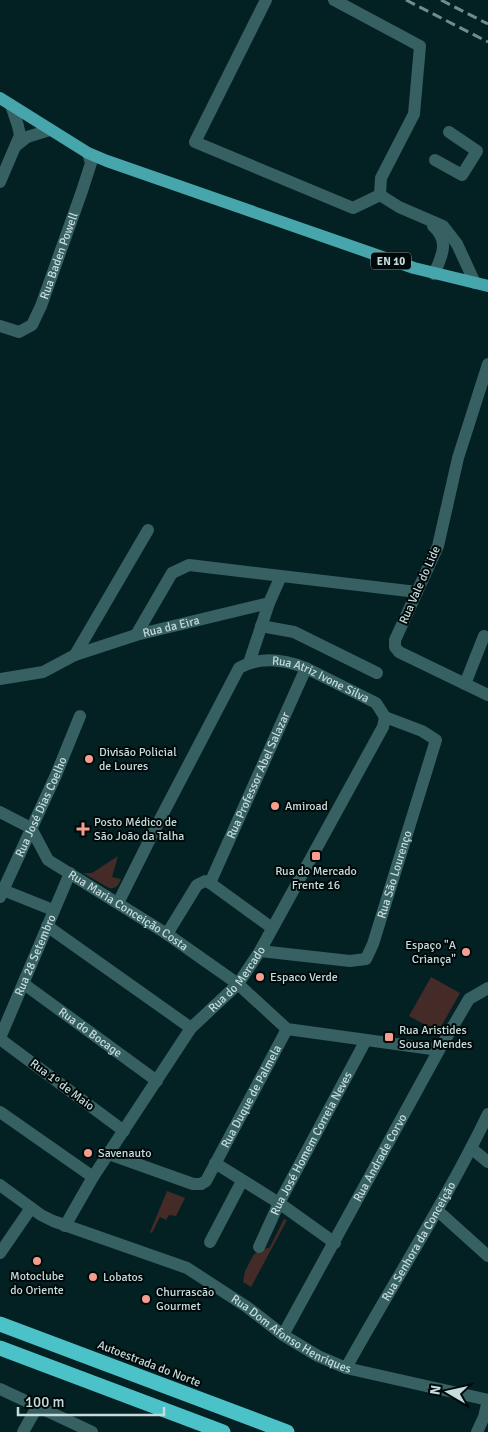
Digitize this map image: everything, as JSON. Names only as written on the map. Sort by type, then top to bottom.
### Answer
[{"type":"highway","name":"Autoestrada do Norte","points":[[0,1324],[287,1432]]},
{"type":"highway","points":[[0,1348],[223,1432]]},
{"type":"main road","name":"EN 10","points":[[5,102],[88,153],[378,256],[434,274],[482,284]]},
{"type":"street","points":[[266,0],[195,142],[354,208],[380,195]]},
{"type":"street","points":[[334,0],[420,46],[414,114],[381,178],[380,195]]},
{"type":"street","points":[[0,182],[20,135],[18,126],[5,102]]},
{"type":"street","points":[[17,145],[27,137],[50,130]]},
{"type":"street","points":[[435,160],[462,175],[476,151],[449,132]]},
{"type":"street","name":"Rua Baden Powell","points":[[0,326],[19,332],[32,325],[41,306],[82,191],[91,163],[88,153]]},
{"type":"street","points":[[380,195],[399,207],[443,226],[457,244],[482,284]]},
{"type":"street","points":[[421,217],[441,233],[443,244],[442,257],[434,274]]},
{"type":"street","name":"Rua Vale do Lide","points":[[488,364],[458,458],[438,546],[395,640],[395,647],[398,652],[488,695]]},
{"type":"street","points":[[75,655],[148,530]]},
{"type":"street","points":[[136,635],[172,573],[189,565],[417,592]]},
{"type":"street","points":[[118,903],[239,668],[249,663],[269,603],[281,576]]},
{"type":"street","name":"Rua da Eira","points":[[0,679],[43,672],[75,655],[136,635],[269,603]]},
{"type":"street","points":[[261,626],[294,632],[377,673]]},
{"type":"street","points":[[465,684],[484,636]]},
{"type":"street","name":"Rua Atriz Ivone Silva","points":[[249,663],[271,660],[306,668],[376,703],[385,717]]},
{"type":"street","name":"Rua Professor Abel Salazar","points":[[210,883],[306,668]]},
{"type":"street","name":"Rua José Dias Coelho","points":[[2,893],[56,775],[80,716]]},
{"type":"street","name":"Rua do Mercado","points":[[65,1226],[93,1177],[191,1028],[238,984],[260,951],[383,727],[385,717]]},
{"type":"street","name":"Rua São Lourenço","points":[[260,951],[350,961],[366,958],[374,944],[436,740],[422,731],[385,717]]},
{"type":"street","points":[[0,812],[31,828]]},
{"type":"street","name":"Rua Maria Conceição Costa","points":[[31,828],[48,860],[168,934],[238,984],[288,1029]]},
{"type":"street","name":"Rua 28 Setembro","points":[[0,1038],[70,873]]},
{"type":"street","points":[[168,934],[197,885],[205,881],[272,928]]},
{"type":"street","points":[[2,893],[53,910]]},
{"type":"street","points":[[47,926],[191,1028]]},
{"type":"street","name":"Rua do Bocage","points":[[24,984],[157,1082]]},
{"type":"street","name":"Rua Andrade Corvo","points":[[284,1335],[439,1050],[469,999],[488,988]]},
{"type":"street","points":[[288,1029],[439,1050]]},
{"type":"street","name":"Rua Duque de Palmela","points":[[109,1154],[193,1184],[201,1184],[206,1181],[288,1029]]},
{"type":"street","name":"Rua 1º de Maio","points":[[0,1038],[124,1131]]},
{"type":"street","name":"Rua José Homem Correia Neves","points":[[259,1247],[279,1203],[366,1040]]},
{"type":"street","points":[[0,1112],[93,1177]]},
{"type":"street","name":"Rua Senhora da Conceição","points":[[346,1368],[438,1211],[488,1114]]},
{"type":"street","points":[[471,1148],[488,1162]]},
{"type":"street","points":[[216,1163],[279,1203],[334,1243]]},
{"type":"street","points":[[210,1242],[242,1181]]},
{"type":"street","name":"Rua Dom Afonso Henriques","points":[[0,1185],[41,1215],[65,1226],[187,1268],[247,1307],[284,1335],[318,1356],[346,1368],[488,1400]]},
{"type":"street","points":[[0,1253],[31,1208]]},
{"type":"street","points":[[438,1211],[488,1256]]},
{"type":"street","points":[[0,1389],[92,1432]]},
{"type":"street","points":[[481,1430],[488,1400]]},
{"type":"street","points":[[23,1432],[37,1407]]},
{"type":"shaded area","points":[[118,856],[112,877],[121,879],[115,887],[109,888],[83,873],[92,873]]},
{"type":"shaded area","points":[[431,977],[460,993],[438,1032],[409,1016]]},
{"type":"shaded area","points":[[167,1191],[185,1198],[176,1216],[169,1215],[166,1220],[160,1217],[152,1233],[150,1232]]},
{"type":"shaded area","points":[[284,1219],[287,1220],[251,1287],[243,1282],[245,1271],[254,1254],[270,1247]]},
{"type":"railway","points":[[406,0],[488,42]]},
{"type":"railway","points":[[441,0],[488,24]]},
{"type":"place","name":"Divisão Policial de Loures","points":[[89,759]]},
{"type":"place","name":"Amiroad","points":[[275,806]]},
{"type":"place","name":"Posto Médico de São João da Talha","points":[[83,829]]},
{"type":"place","name":"Rua do Mercado Frente 16","points":[[316,856]]},
{"type":"place","name":"Espaço \"A Criança\"","points":[[466,952]]},
{"type":"place","name":"Espaco Verde","points":[[260,977]]},
{"type":"place","name":"Rua Aristides Sousa Mendes","points":[[389,1037]]},
{"type":"place","name":"Savenauto","points":[[88,1153]]},
{"type":"place","name":"Motoclube do Oriente","points":[[37,1261]]},
{"type":"place","name":"Lobatos","points":[[93,1277]]},
{"type":"place","name":"Churrascão Gourmet","points":[[146,1299]]}]
